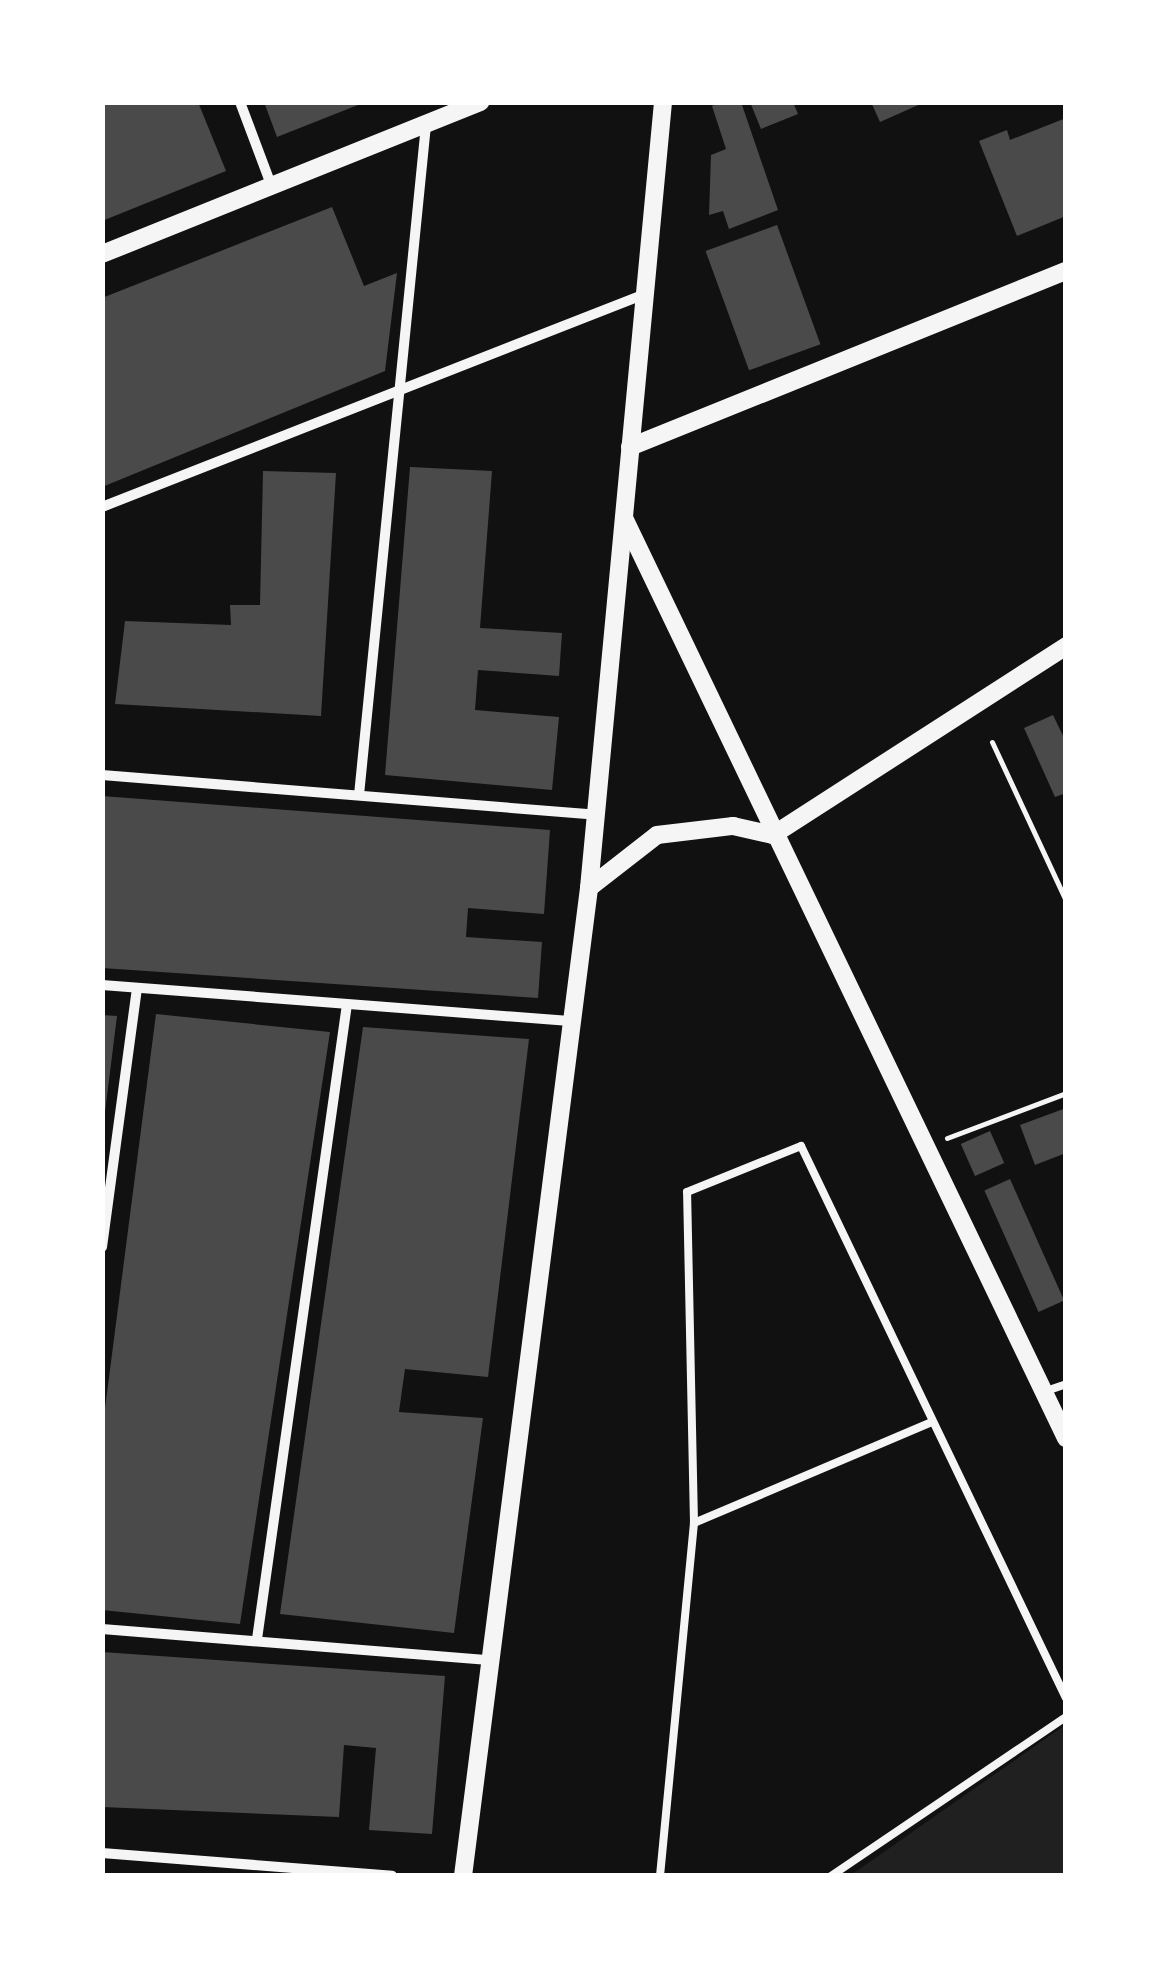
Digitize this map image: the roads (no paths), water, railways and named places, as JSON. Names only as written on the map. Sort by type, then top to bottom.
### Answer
[{"type":"street","points":[[240,102],[272,187]]},
{"type":"street","points":[[102,254],[481,102]]},
{"type":"street","points":[[463,1876],[590,888],[664,102]]},
{"type":"street","points":[[359,795],[426,125]]},
{"type":"street","points":[[630,447],[1066,270]]},
{"type":"street","points":[[102,508],[645,294]]},
{"type":"street","points":[[624,518],[1066,1438]]},
{"type":"street","points":[[590,888],[658,835],[733,826],[774,835],[1066,646]]},
{"type":"street","points":[[102,775],[596,815]]},
{"type":"street","points":[[102,985],[570,1021]]},
{"type":"street","points":[[102,1247],[137,988]]},
{"type":"street","points":[[256,1639],[347,1004]]},
{"type":"street","points":[[102,1629],[488,1660]]},
{"type":"street","points":[[102,1854],[297,1872],[392,1876]]},
{"type":"lane","points":[[660,1876],[694,1522],[687,1192],[801,1146],[1066,1698]]},
{"type":"lane","points":[[1043,1392],[1066,1384]]},
{"type":"lane","points":[[694,1522],[932,1422]]},
{"type":"lane","points":[[831,1876],[1066,1716]]}]
